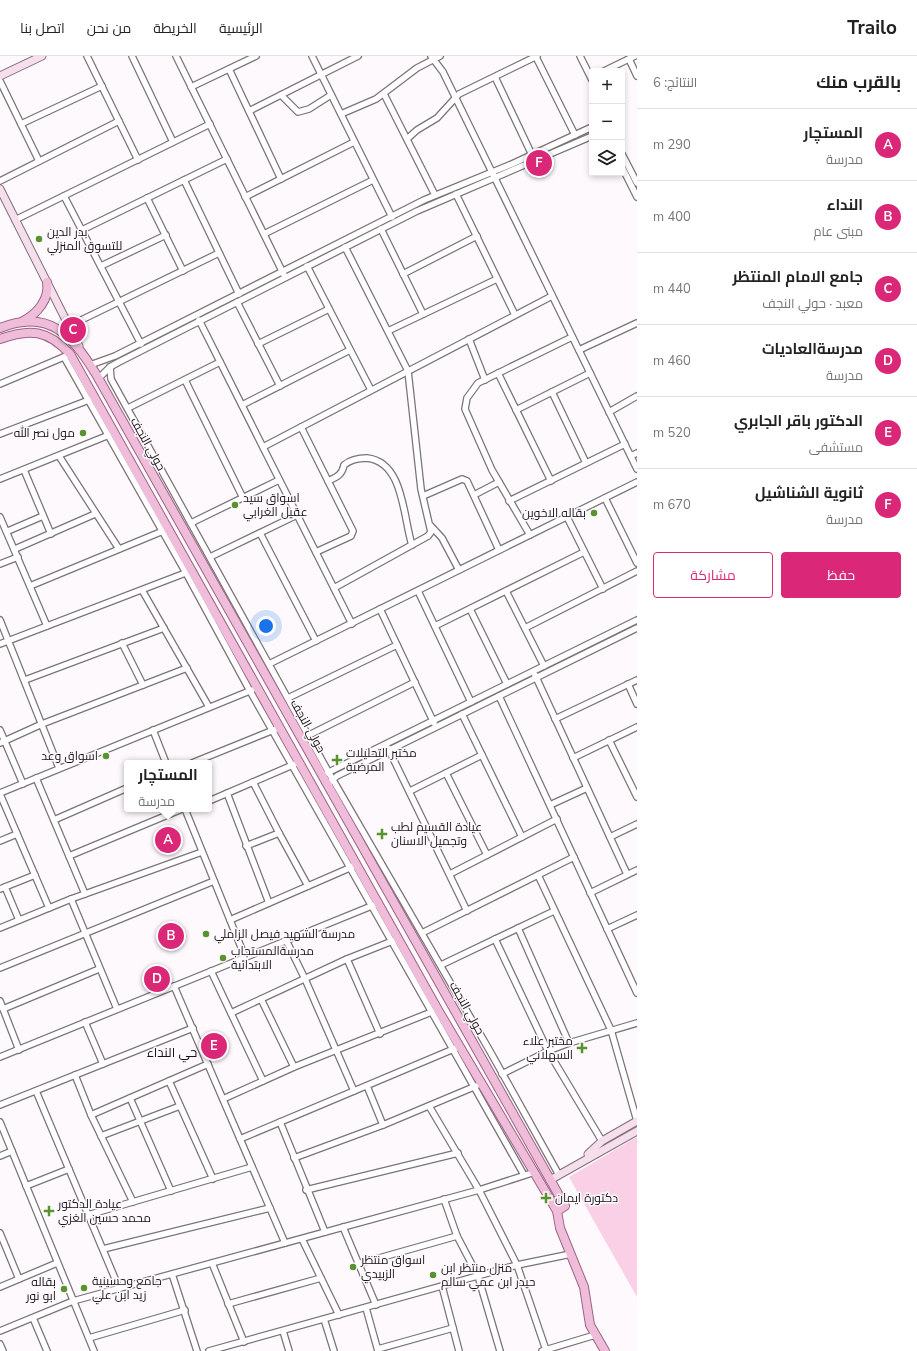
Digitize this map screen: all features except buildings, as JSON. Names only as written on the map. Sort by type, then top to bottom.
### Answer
[{"type":"main road","points":[[21,322],[31,316],[39,308],[47,293],[47,282]]},
{"type":"main road","name":"حولي النجف","points":[[0,328],[21,322],[50,325],[63,332],[82,352],[90,364],[565,1206],[557,1211]]},
{"type":"main road","name":"حولي النجف","points":[[0,339],[16,333],[37,332],[60,342],[212,612],[229,634],[258,687],[277,729],[354,866],[376,904],[400,938],[435,1011],[456,1048],[482,1083],[557,1211],[558,1222],[584,1287],[589,1320],[595,1335],[605,1351]]},
{"type":"main road","points":[[229,634],[235,634],[240,630]]},
{"type":"main road","points":[[240,655],[245,650],[250,649]]},
{"type":"street","points":[[0,76],[42,56]]},
{"type":"street","points":[[88,56],[138,160]]},
{"type":"street","points":[[132,56],[173,142]]},
{"type":"street","points":[[176,56],[284,274]]},
{"type":"street","points":[[191,87],[256,56]]},
{"type":"street","points":[[312,56],[392,217]]},
{"type":"street","points":[[249,111],[358,56]]},
{"type":"street","points":[[341,114],[367,104],[384,94],[417,68],[433,58],[440,56]]},
{"type":"street","points":[[407,140],[417,130],[436,118],[459,94],[536,56],[575,135]]},
{"type":"street","points":[[580,56],[589,72]]},
{"type":"street","points":[[610,68],[635,56]]},
{"type":"street","points":[[433,58],[455,98],[637,470]]},
{"type":"street","points":[[629,59],[637,76]]},
{"type":"street","points":[[228,69],[281,179]]},
{"type":"street","points":[[495,76],[532,155]]},
{"type":"street","points":[[0,82],[39,161]]},
{"type":"street","points":[[21,124],[102,86]]},
{"type":"street","points":[[384,94],[435,195]]},
{"type":"street","points":[[281,95],[298,112],[309,110],[331,95]]},
{"type":"street","points":[[0,181],[119,121]]},
{"type":"street","points":[[15,220],[210,124]]},
{"type":"street","points":[[98,379],[110,367],[199,320],[237,302],[284,274],[435,195],[492,173],[589,128]]},
{"type":"street","points":[[90,364],[109,359],[239,294],[284,274],[308,266],[381,229],[456,194],[495,179],[589,137]]},
{"type":"street","points":[[245,197],[354,142]]},
{"type":"street","points":[[82,230],[227,159]]},
{"type":"street","points":[[625,160],[637,182]]},
{"type":"street","points":[[625,173],[637,197]]},
{"type":"street","points":[[184,180],[239,294]]},
{"type":"street","points":[[264,234],[373,180]]},
{"type":"street","points":[[0,189],[82,352]]},
{"type":"street","points":[[456,194],[515,315]]},
{"type":"street","points":[[64,196],[141,344]]},
{"type":"street","points":[[147,198],[183,271]]},
{"type":"street","points":[[381,229],[423,314]]},
{"type":"street","points":[[101,266],[166,235]]},
{"type":"street","points":[[403,274],[477,236]]},
{"type":"street","points":[[334,588],[428,536],[431,532],[431,526],[423,496],[408,371],[345,247]]},
{"type":"street","points":[[69,326],[220,253]]},
{"type":"street","points":[[308,266],[371,390]]},
{"type":"street","points":[[388,332],[497,279]]},
{"type":"street","points":[[263,447],[552,296]]},
{"type":"street","points":[[237,302],[280,386]]},
{"type":"street","points":[[258,344],[329,309]]},
{"type":"street","points":[[199,320],[352,624]]},
{"type":"street","points":[[579,350],[637,323]]},
{"type":"street","points":[[530,535],[499,482],[465,409],[467,398],[478,383],[572,336]]},
{"type":"street","points":[[469,339],[485,380]]},
{"type":"street","points":[[242,405],[350,350]]},
{"type":"street","points":[[0,384],[67,355],[89,400],[150,502],[163,531],[189,571],[0,644]]},
{"type":"street","points":[[128,408],[220,362]]},
{"type":"street","points":[[110,367],[111,379],[329,773],[441,965],[559,1175]]},
{"type":"street","points":[[498,373],[551,481]]},
{"type":"street","points":[[516,410],[590,373]]},
{"type":"street","points":[[185,380],[242,498]]},
{"type":"street","points":[[552,392],[586,463]]},
{"type":"street","points":[[609,412],[637,396]]},
{"type":"street","points":[[0,434],[89,400]]},
{"type":"street","points":[[301,427],[353,534],[316,552]]},
{"type":"street","points":[[0,479],[109,435]]},
{"type":"street","points":[[509,501],[625,444]]},
{"type":"street","points":[[631,456],[637,453]]},
{"type":"street","points":[[59,456],[119,549]]},
{"type":"street","points":[[328,481],[338,476],[342,472],[344,465],[354,460],[364,458],[381,462],[390,471],[399,488],[412,545]]},
{"type":"street","points":[[24,470],[51,534]]},
{"type":"street","points":[[423,496],[462,479],[467,481],[499,550]]},
{"type":"street","points":[[191,522],[280,480]]},
{"type":"street","points":[[474,495],[499,482]]},
{"type":"street","points":[[269,664],[637,482]]},
{"type":"street","points":[[605,498],[637,563]]},
{"type":"street","points":[[15,549],[95,514]]},
{"type":"street","points":[[210,557],[297,515]]},
{"type":"street","points":[[8,531],[43,516]]},
{"type":"street","points":[[0,517],[2,523],[8,531],[47,626]]},
{"type":"street","points":[[567,517],[602,589]]},
{"type":"street","points":[[431,526],[442,538],[459,570]]},
{"type":"street","points":[[30,586],[163,531]]},
{"type":"street","points":[[260,533],[316,641]]},
{"type":"street","points":[[435,626],[584,552]]},
{"type":"street","points":[[0,564],[18,557]]},
{"type":"street","points":[[525,628],[637,571]]},
{"type":"street","points":[[142,590],[210,707]]},
{"type":"street","points":[[418,591],[471,702]]},
{"type":"street","points":[[506,591],[544,666]]},
{"type":"street","points":[[380,609],[436,727]]},
{"type":"street","points":[[470,609],[507,684]]},
{"type":"street","points":[[200,760],[277,729],[250,691],[212,612]]},
{"type":"street","points":[[0,620],[59,768]]},
{"type":"street","points":[[319,771],[329,773],[637,620]]},
{"type":"street","points":[[25,680],[164,628]]},
{"type":"street","points":[[328,787],[333,779],[637,628]]},
{"type":"street","points":[[122,643],[143,686]]},
{"type":"street","points":[[288,698],[397,645]]},
{"type":"street","points":[[2,742],[42,724],[187,668]]},
{"type":"street","points":[[533,671],[627,874]]},
{"type":"street","points":[[555,719],[637,680]]},
{"type":"street","points":[[309,735],[415,682]]},
{"type":"street","points":[[628,684],[637,704]]},
{"type":"street","points":[[49,908],[0,794],[59,768],[258,687]]},
{"type":"street","points":[[499,696],[637,993]]},
{"type":"street","points":[[462,714],[522,837]]},
{"type":"street","points":[[573,758],[637,727]]},
{"type":"street","points":[[0,730],[2,742],[23,784]]},
{"type":"street","points":[[153,730],[165,760]]},
{"type":"street","points":[[609,740],[637,797]]},
{"type":"street","points":[[386,744],[467,911]]},
{"type":"street","points":[[410,791],[482,756]]},
{"type":"street","points":[[212,799],[296,764]]},
{"type":"street","points":[[446,773],[487,855]]},
{"type":"street","points":[[36,778],[85,894]]},
{"type":"street","points":[[253,782],[308,886]]},
{"type":"street","points":[[550,805],[587,788]]},
{"type":"street","points":[[54,820],[124,789]]},
{"type":"street","points":[[227,793],[269,903]]},
{"type":"street","points":[[69,856],[178,812]]},
{"type":"street","points":[[186,812],[245,957]]},
{"type":"street","points":[[450,874],[556,819]]},
{"type":"street","points":[[610,837],[637,824]]},
{"type":"street","points":[[246,846],[279,833]]},
{"type":"street","points":[[0,841],[17,834]]},
{"type":"street","points":[[0,928],[71,899],[202,852]]},
{"type":"street","points":[[422,933],[574,857]]},
{"type":"street","points":[[230,920],[354,866]]},
{"type":"street","points":[[590,893],[637,870]]},
{"type":"street","points":[[19,920],[3,888],[35,875]]},
{"type":"street","points":[[538,875],[611,1030],[637,1121],[602,1141],[581,1161]]},
{"type":"street","points":[[0,968],[214,881]]},
{"type":"street","points":[[71,899],[116,1009]]},
{"type":"street","points":[[0,1058],[116,1009],[376,904],[391,941],[435,1011],[294,1067],[223,1099]]},
{"type":"street","points":[[441,965],[554,911]]},
{"type":"street","points":[[608,929],[637,915]]},
{"type":"street","points":[[518,928],[569,1043]]},
{"type":"street","points":[[231,1013],[347,959],[400,938]]},
{"type":"street","points":[[495,939],[548,1051],[602,1141]]},
{"type":"street","points":[[286,940],[305,979],[354,1091]]},
{"type":"street","points":[[347,959],[380,1034]]},
{"type":"street","points":[[3,1009],[99,969]]},
{"type":"street","points":[[211,971],[263,1081]]},
{"type":"street","points":[[174,986],[285,1243]]},
{"type":"street","points":[[261,999],[294,1067]]},
{"type":"street","points":[[0,1001],[19,1050]]},
{"type":"street","points":[[86,1022],[103,1064]]},
{"type":"street","points":[[502,1074],[548,1051],[569,1043],[637,1023]]},
{"type":"street","points":[[0,1105],[193,1028]]},
{"type":"street","points":[[240,1139],[456,1048],[473,1087],[524,1176]]},
{"type":"street","points":[[91,1115],[208,1064]]},
{"type":"street","points":[[75,1075],[91,1115],[134,1202]]},
{"type":"street","points":[[169,1081],[213,1179]]},
{"type":"street","points":[[294,1158],[383,1125],[482,1083]]},
{"type":"street","points":[[367,1086],[383,1125]]},
{"type":"street","points":[[36,1091],[119,1288]]},
{"type":"street","points":[[130,1098],[171,1191]]},
{"type":"street","points":[[101,1136],[180,1106]]},
{"type":"street","points":[[429,1106],[479,1190],[517,1265],[544,1350],[595,1335]]},
{"type":"street","points":[[0,1122],[94,1351]]},
{"type":"street","points":[[280,1122],[306,1190],[325,1232]]},
{"type":"street","points":[[550,1180],[581,1161],[637,1131]]},
{"type":"street","points":[[0,1156],[12,1151]]},
{"type":"street","points":[[306,1190],[458,1153]]},
{"type":"street","points":[[88,1215],[252,1168]]},
{"type":"street","points":[[26,1186],[69,1169]]},
{"type":"street","points":[[0,1331],[73,1301],[479,1190],[535,1172]]},
{"type":"street","points":[[444,1199],[457,1236],[478,1276],[500,1351]]},
{"type":"street","points":[[103,1249],[270,1208]]},
{"type":"street","points":[[343,1227],[376,1305]]},
{"type":"street","points":[[0,1233],[2,1244],[19,1279]]},
{"type":"street","points":[[358,1264],[457,1236]]},
{"type":"street","points":[[302,1239],[339,1315]]},
{"type":"street","points":[[209,1351],[517,1265],[571,1254]]},
{"type":"street","points":[[0,1287],[58,1263]]},
{"type":"street","points":[[212,1263],[244,1342]]},
{"type":"street","points":[[172,1274],[185,1310],[197,1351]]},
{"type":"street","points":[[228,1304],[321,1278]]},
{"type":"street","points":[[442,1286],[459,1351]]},
{"type":"street","points":[[366,1308],[378,1350],[453,1328]]},
{"type":"street","points":[[89,1338],[185,1310]]},
{"type":"street","points":[[33,1318],[47,1351]]},
{"type":"street","points":[[324,1320],[334,1351]]},
{"type":"street","points":[[283,1331],[289,1351]]},
{"type":"street","points":[[0,1344],[3,1351]]},
{"type":"shaded area","points":[[637,1137],[637,1297],[569,1177]]},
{"type":"place","name":"ثانوية الشناشيل","points":[[539,163]]},
{"type":"place","name":"بدر الدين للتسوق المنزلي","points":[[39,239]]},
{"type":"place","name":"جامع الامام المنتظر","points":[[73,330]]},
{"type":"place","name":"مول نصر الله","points":[[83,433]]},
{"type":"place","name":"اسواق سيد عقيل الغرابي","points":[[235,505]]},
{"type":"place","name":"بقاله الاخوين","points":[[594,513]]},
{"type":"place","name":"اسواق وعد","points":[[106,756]]},
{"type":"place","name":"مختبر التحليلات المرضية","points":[[337,760]]},
{"type":"place","name":"عيادة القسيم لطب وتجميل الاسنان","points":[[382,834]]},
{"type":"place","name":"المستچار","points":[[168,840]]},
{"type":"place","name":"مدرسة الشهيد فيصل الزاملي","points":[[206,934]]},
{"type":"place","name":"النداء","points":[[171,936]]},
{"type":"place","name":"مدرسةالمستجاب الابتدائية","points":[[223,958]]},
{"type":"place","name":"مدرسةالعاديات","points":[[157,979]]},
{"type":"place","name":"الدكتور باقر الجابري","points":[[214,1046]]},
{"type":"place","name":"مختبر علاء السهلاني","points":[[582,1048]]},
{"type":"place","name":"دكتورة ايمان","points":[[546,1198]]},
{"type":"place","name":"عيادة الدكتور محمد حسين الغزي","points":[[49,1211]]},
{"type":"place","name":"اسواق منتظر الزبيدي","points":[[353,1267]]},
{"type":"place","name":"منزل منتظر ابن حيدر ابن عمي سالم","points":[[433,1275]]},
{"type":"place","name":"جامع وحسينية زيد ابن علي","points":[[84,1288]]},
{"type":"place","name":"بقاله ابو نور","points":[[64,1289]]},
{"type":"district","name":"حي النداء","points":[[172,1053]]}]
